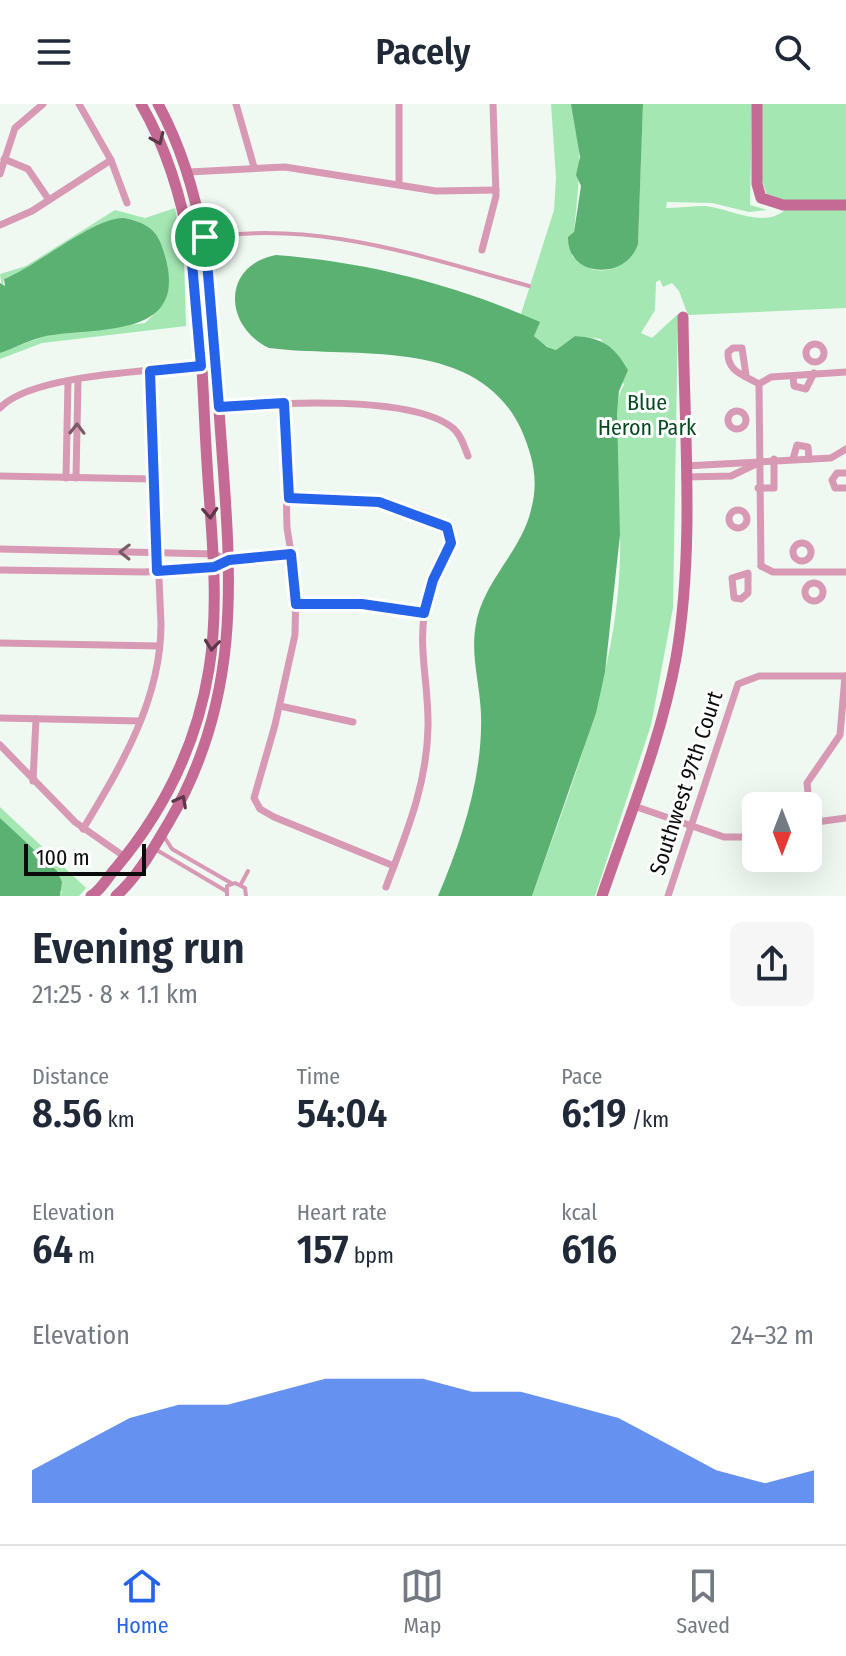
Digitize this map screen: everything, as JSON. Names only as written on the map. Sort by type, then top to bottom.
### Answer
[{"type":"street","points":[[0,174],[15,128],[43,104]]},
{"type":"street","points":[[91,896],[155,816],[184,757],[206,686],[214,627],[214,567],[190,240],[171,168],[141,104]]},
{"type":"street","points":[[121,894],[163,833],[193,777],[217,708],[229,634],[229,560],[205,237],[189,172],[158,104]]},
{"type":"street","points":[[236,104],[254,167]]},
{"type":"street","points":[[399,104],[402,169],[399,184]]},
{"type":"street","points":[[482,250],[496,190],[493,104]]},
{"type":"street","points":[[757,104],[757,184],[763,200],[783,205],[846,205]]},
{"type":"street","points":[[83,105],[111,160],[127,203]]},
{"type":"street","points":[[4,159],[28,169],[49,200]]},
{"type":"street","points":[[1,221],[49,200],[111,160]]},
{"type":"street","points":[[189,172],[254,167],[301,169],[442,191],[496,190]]},
{"type":"street","points":[[602,896],[665,712],[678,644],[683,598],[685,471],[683,317]]},
{"type":"street","points":[[793,376],[794,386],[800,389],[810,386],[814,362]]},
{"type":"street","points":[[0,408],[23,393],[68,381],[201,366]]},
{"type":"street","points":[[83,829],[130,749],[159,646],[150,371]]},
{"type":"street","points":[[759,384],[771,377],[846,372]]},
{"type":"street","points":[[746,375],[759,384]]},
{"type":"street","points":[[76,478],[78,380]]},
{"type":"street","points":[[66,478],[68,381]]},
{"type":"street","points":[[759,384],[758,520],[761,566]]},
{"type":"street","points":[[219,407],[284,403],[391,408],[426,414],[457,432],[468,456]]},
{"type":"street","points":[[284,403],[289,498],[287,528],[296,604],[293,654],[254,789],[255,802],[274,817],[394,866]]},
{"type":"street","points":[[746,421],[758,421]]},
{"type":"street","points":[[793,459],[797,445],[808,447],[809,459]]},
{"type":"street","points":[[685,471],[731,476],[774,459],[834,458],[846,449]]},
{"type":"street","points":[[758,488],[774,488],[774,459]]},
{"type":"street","points":[[846,473],[837,473],[832,480],[835,488],[846,488]]},
{"type":"street","points":[[0,476],[152,479]]},
{"type":"street","points":[[289,498],[379,502],[441,522],[449,528],[451,543],[433,580],[424,613],[422,648],[428,709],[426,756],[416,806],[386,887]]},
{"type":"street","points":[[747,520],[758,520]]},
{"type":"street","points":[[0,549],[213,554],[229,560]]},
{"type":"street","points":[[0,570],[157,571],[214,567],[229,560],[291,554]]},
{"type":"street","points":[[802,561],[802,572]]},
{"type":"street","points":[[761,566],[770,571],[846,572]]},
{"type":"street","points":[[748,573],[761,566]]},
{"type":"street","points":[[815,572],[815,583]]},
{"type":"street","points":[[296,604],[362,604],[424,613]]},
{"type":"street","points":[[0,643],[159,646]]},
{"type":"street","name":"Southwest 97th Court","points":[[668,896],[693,826],[733,693],[741,682],[759,676],[846,676]]},
{"type":"street","points":[[809,792],[808,780],[840,735],[846,676]]},
{"type":"street","points":[[280,706],[353,722]]},
{"type":"street","points":[[0,718],[140,721]]},
{"type":"street","points":[[33,781],[36,719]]},
{"type":"street","points":[[0,745],[83,829],[125,857]]},
{"type":"street","points":[[634,806],[732,839],[742,838]]},
{"type":"street","points":[[153,847],[150,839],[155,816]]},
{"type":"street","points":[[822,821],[846,818]]},
{"type":"lane","points":[[190,240],[276,231],[366,241],[442,259],[529,286]]},
{"type":"lane","points":[[163,833],[172,849],[231,883],[241,884]]},
{"type":"lane","points":[[153,847],[227,893],[231,883]]},
{"type":"lane","points":[[241,884],[248,871]]},
{"type":"lane","points":[[241,884],[246,893],[256,896]]},
{"type":"green space","name":"Blue Heron Park","points":[[551,104],[571,104],[576,123],[579,180],[572,256],[591,269],[601,271],[619,266],[633,251],[638,240],[643,104],[752,104],[750,205],[767,210],[749,212],[712,203],[667,202],[666,208],[705,206],[756,218],[767,218],[785,210],[846,210],[846,308],[688,315],[679,291],[672,283],[663,287],[660,280],[656,282],[655,310],[641,333],[652,338],[678,314],[673,608],[651,725],[595,896],[532,896],[579,764],[604,675],[613,629],[619,583],[620,536],[616,433],[619,396],[624,385],[601,339],[575,336],[556,350],[539,340],[521,314],[554,210],[556,178]]},
{"type":"green space","points":[[761,104],[846,104],[846,201],[790,202],[767,195],[761,178]]},
{"type":"green space","points":[[175,208],[184,256],[186,326],[42,343],[0,359],[0,353],[44,336],[145,323],[154,314],[136,221],[120,220],[87,231],[4,279],[2,287],[0,274],[26,266],[115,210],[145,218]]},
{"type":"green space","points":[[0,807],[86,888],[79,896],[60,896],[62,892],[0,818]]},
{"type":"shaded area","points":[[571,104],[643,104],[638,244],[632,256],[610,269],[587,267],[577,261],[570,251],[568,237],[574,232],[581,186],[576,175],[580,157]]},
{"type":"shaded area","points":[[123,218],[146,226],[155,233],[161,244],[169,275],[166,297],[155,313],[117,328],[46,336],[0,353],[0,283],[5,286],[4,279],[96,226]]},
{"type":"shaded area","points":[[276,255],[344,263],[444,286],[540,322],[534,336],[547,347],[556,350],[575,336],[600,341],[618,355],[628,370],[619,391],[617,414],[620,535],[605,672],[596,713],[532,896],[438,896],[463,830],[475,784],[481,737],[475,658],[476,624],[480,608],[519,539],[531,510],[534,469],[525,439],[501,399],[475,378],[444,365],[410,357],[269,348],[254,338],[243,326],[237,312],[235,297],[238,283],[258,261]]},
{"type":"shaded area","points":[[0,818],[57,871],[62,882],[60,896],[0,896]]},
{"type":"route","points":[[205,237],[219,407],[284,403],[289,498],[379,502],[437,520],[447,527],[451,543],[433,580],[424,613],[349,603],[296,604],[291,554],[229,560],[214,567],[157,571],[151,473],[150,371],[201,366],[190,240],[205,237]]}]
